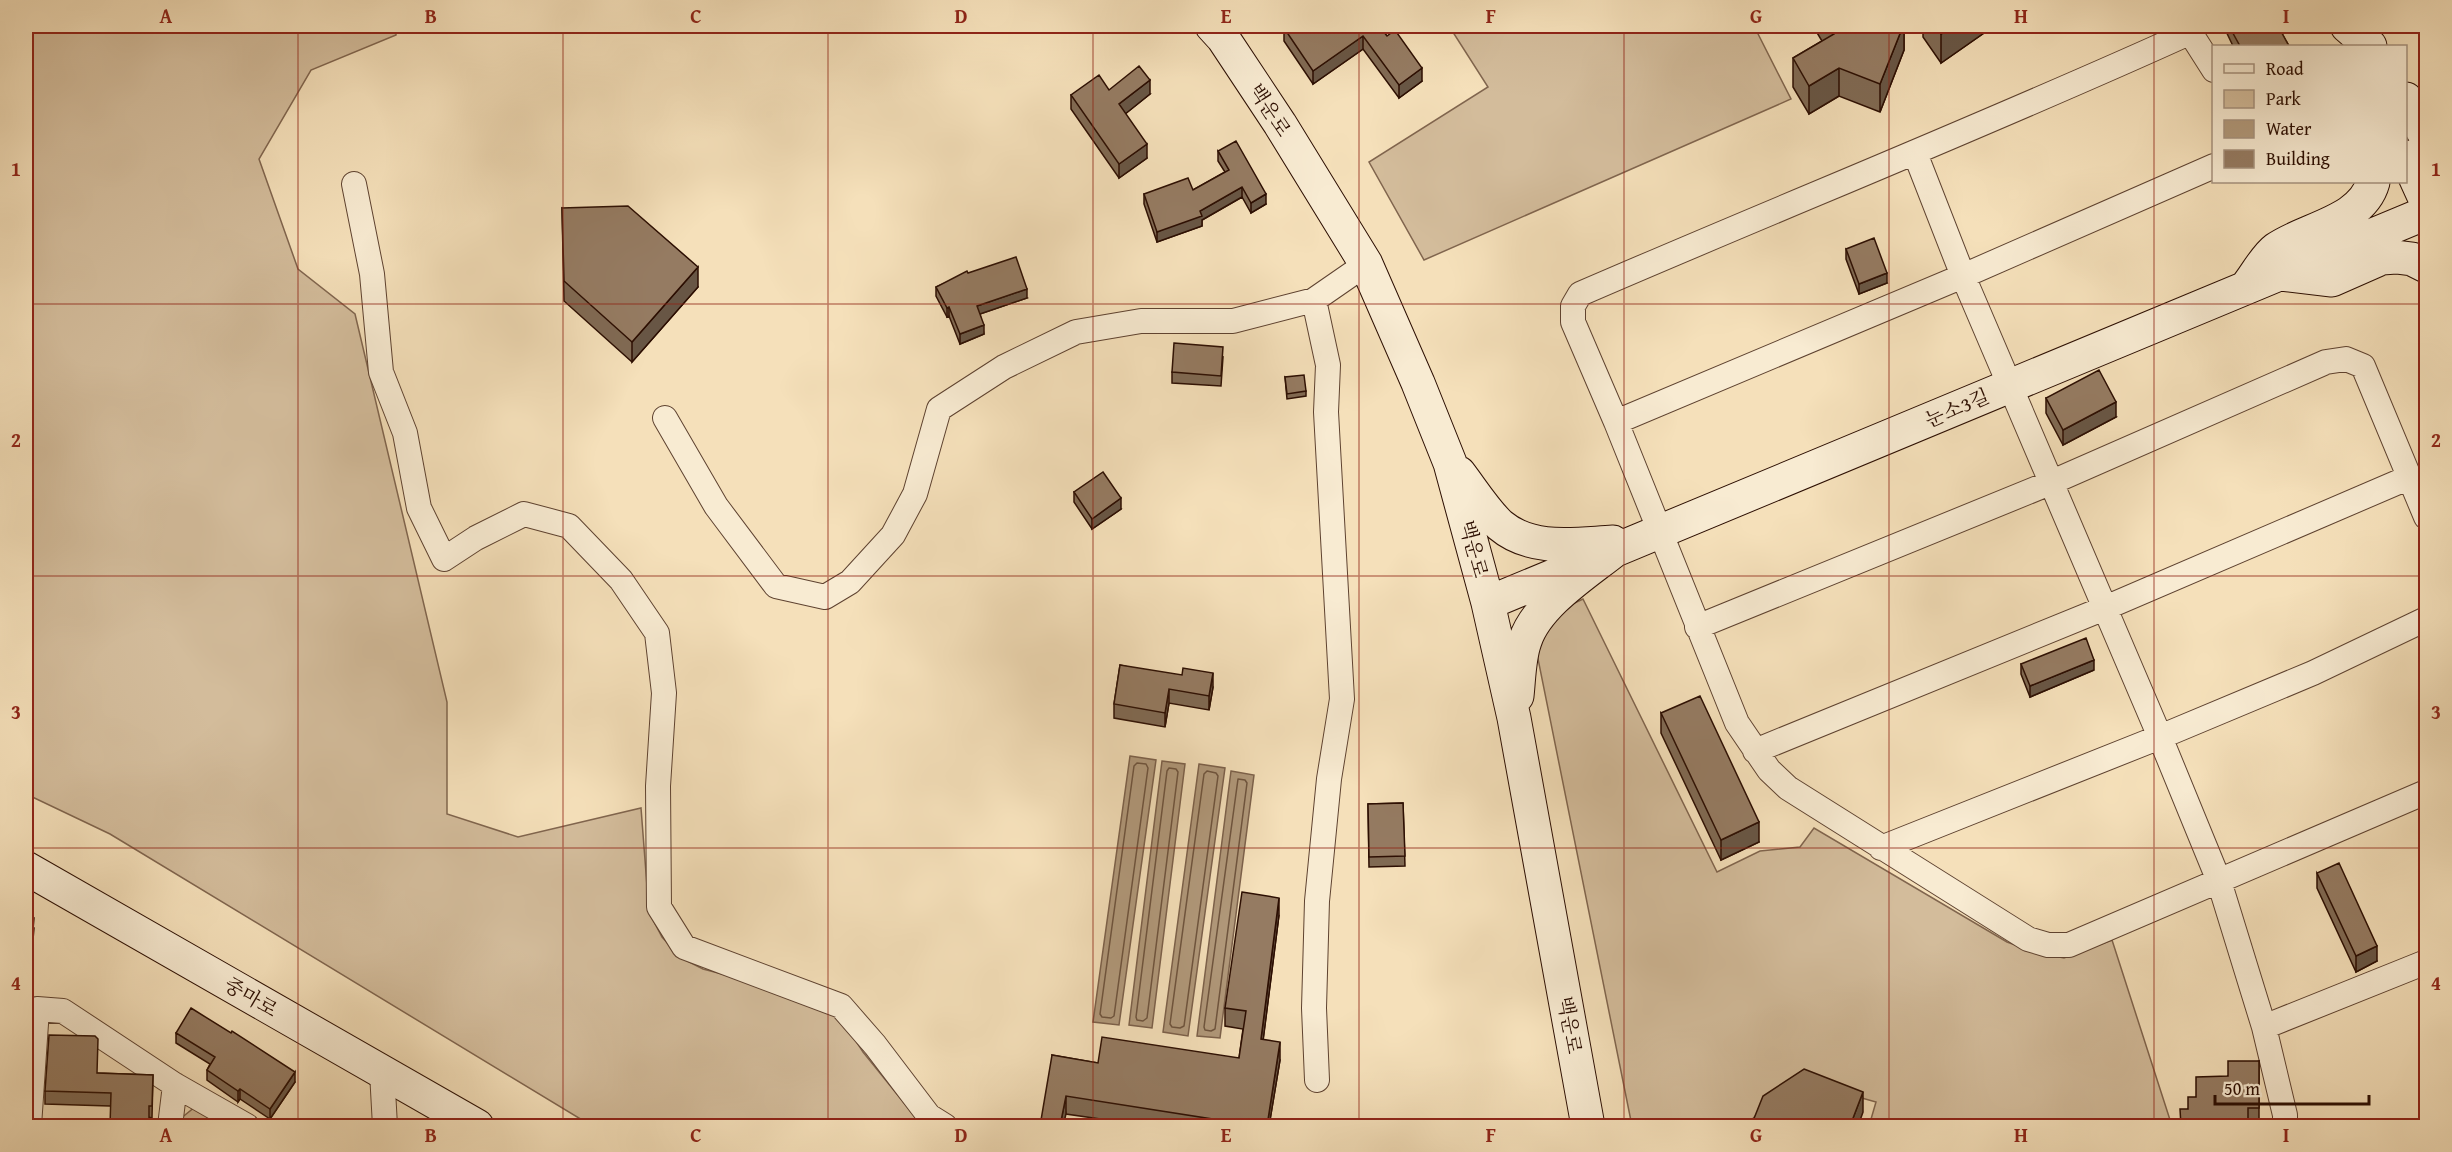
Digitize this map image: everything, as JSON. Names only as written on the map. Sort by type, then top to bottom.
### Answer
[{"type":"street","name":"백운로","points":[[1212,26],[1223,38],[1280,124],[1366,264],[1450,463],[1488,603],[1514,718],[1588,1126]]},
{"type":"street","points":[[2331,26],[2333,45]]},
{"type":"street","points":[[2340,26],[2351,45]]},
{"type":"street","points":[[2347,26],[2369,45]]},
{"type":"street","points":[[2212,67],[2188,29],[2070,87],[1580,294],[1573,306],[1573,322],[1616,422],[1737,723],[1769,770],[1788,788],[2028,939],[2048,945],[2069,945],[2427,792]]},
{"type":"street","points":[[2407,101],[2427,137]]},
{"type":"street","points":[[1915,153],[1963,276],[2219,881],[2264,1027],[2286,1115],[2285,1126]]},
{"type":"street","points":[[2407,159],[2427,201]]},
{"type":"street","points":[[1616,422],[1963,276],[2212,167]]},
{"type":"street","points":[[2246,288],[2275,250],[2350,212],[2364,201],[2373,183]]},
{"type":"street","points":[[354,184],[372,274],[381,372],[405,433],[419,508],[444,559],[476,538],[524,514],[569,526],[621,580],[657,633],[664,693],[658,786],[659,907],[684,947],[841,1006],[875,1045],[929,1116],[945,1126]]},
{"type":"street","name":"눈소3길","points":[[1488,603],[2427,213]]},
{"type":"street","points":[[2280,274],[2332,280],[2382,258],[2396,257],[2412,259],[2427,266]]},
{"type":"street","points":[[665,418],[716,506],[776,586],[825,597],[850,582],[893,535],[915,494],[939,409],[1004,367],[1076,332],[1141,321],[1233,321],[1314,300],[1366,264]]},
{"type":"street","points":[[1314,300],[1328,365],[1326,412],[1342,699],[1329,779],[1317,901],[1314,1008],[1317,1080]]},
{"type":"street","points":[[1697,627],[2050,483],[2326,362],[2346,359],[2363,366],[2427,517]]},
{"type":"street","points":[[1450,463],[1500,525],[1528,540],[1549,545],[1613,542],[1615,550],[1535,619],[1524,642],[1514,718]]},
{"type":"street","points":[[1755,751],[2105,608],[2410,477]]},
{"type":"street","points":[[1881,848],[2160,737],[2313,673],[2427,619]]},
{"type":"street","name":"중마로","points":[[26,868],[477,1126]]},
{"type":"street","points":[[2264,1027],[2427,962]]},
{"type":"street","points":[[29,1126],[37,1009],[63,1011],[175,1085],[247,1126]]},
{"type":"street","points":[[382,1072],[385,1126]]},
{"type":"street","points":[[170,1126],[175,1085]]},
{"type":"green space","points":[[26,26],[396,26],[396,35],[311,70],[259,159],[298,269],[355,314],[447,702],[447,814],[518,837],[641,808],[649,912],[662,937],[681,958],[703,969],[776,988],[837,1012],[863,1052],[917,1119],[927,1126],[592,1126],[110,834],[26,794]]},
{"type":"green space","points":[[1449,26],[1754,26],[1791,99],[1424,260],[1369,162],[1488,87]]},
{"type":"green space","points":[[1583,599],[1717,872],[1760,851],[1800,847],[1814,828],[2007,942],[2035,952],[2064,958],[2112,940],[2172,1126],[1869,1126],[1876,1102],[1802,1081],[1757,1114],[1746,1126],[1632,1126],[1535,644],[1564,608]]},
{"type":"green space","points":[[195,1107],[228,1126],[180,1126],[180,1119]]},
{"type":"water","points":[[1130,756],[1156,760],[1119,1025],[1093,1022]]},
{"type":"water","points":[[1162,761],[1185,764],[1152,1028],[1129,1025]]},
{"type":"water","points":[[1199,764],[1225,768],[1188,1036],[1163,1032]]},
{"type":"water","points":[[1231,771],[1254,775],[1220,1038],[1197,1036]]},
{"type":"building","points":[[1288,26],[1379,26],[1387,36],[1395,30],[1422,68],[1399,85],[1363,36],[1313,71],[1284,28]]},
{"type":"building","points":[[1829,26],[1903,26],[1880,84],[1839,68],[1809,86],[1793,58],[1834,34]]},
{"type":"building","points":[[1935,26],[1954,26],[1941,34]]},
{"type":"building","points":[[2229,26],[2278,26],[2288,45],[2239,45]]},
{"type":"building","points":[[1139,66],[1150,80],[1119,104],[1147,144],[1119,164],[1071,95],[1099,75],[1109,90]]},
{"type":"building","points":[[1236,141],[1266,194],[1251,203],[1242,187],[1200,211],[1202,216],[1157,232],[1144,194],[1188,178],[1193,190],[1229,170],[1218,151]]},
{"type":"building","points":[[628,206],[698,267],[632,342],[564,281],[562,208]]},
{"type":"building","points":[[1874,238],[1887,273],[1859,284],[1846,249]]},
{"type":"building","points":[[1016,257],[1027,289],[977,306],[984,325],[960,334],[949,307],[947,308],[936,287],[967,271],[968,273]]},
{"type":"building","points":[[1174,343],[1223,347],[1221,376],[1172,372]]},
{"type":"building","points":[[2099,370],[2116,402],[2063,430],[2046,398]]},
{"type":"building","points":[[1304,375],[1306,391],[1287,394],[1285,377]]},
{"type":"building","points":[[1103,472],[1121,498],[1092,519],[1074,492]]},
{"type":"building","points":[[2086,638],[2094,660],[2030,686],[2021,664]]},
{"type":"building","points":[[1120,665],[1182,675],[1183,668],[1213,673],[1209,696],[1169,689],[1165,713],[1114,704]]},
{"type":"building","points":[[1700,696],[1759,822],[1721,840],[1661,713]]},
{"type":"building","points":[[1403,803],[1405,856],[1369,857],[1368,804]]},
{"type":"building","points":[[2339,863],[2377,946],[2356,956],[2317,873]]},
{"type":"building","points":[[1242,892],[1279,898],[1261,1039],[1280,1042],[1267,1126],[1225,1126],[1225,1121],[1066,1096],[1060,1126],[1040,1126],[1052,1055],[1098,1063],[1102,1037],[1239,1058],[1246,1011],[1225,1008]]},
{"type":"building","points":[[26,917],[34,918],[32,941],[26,941]]},
{"type":"building","points":[[191,1008],[231,1033],[232,1031],[295,1072],[270,1109],[207,1070],[215,1057],[176,1033]]},
{"type":"building","points":[[49,1035],[95,1036],[98,1039],[97,1073],[153,1075],[149,1126],[110,1126],[111,1093],[45,1091]]},
{"type":"building","points":[[2228,1061],[2259,1061],[2259,1108],[2248,1108],[2248,1126],[2181,1126],[2180,1109],[2188,1109],[2188,1097],[2196,1097],[2196,1077],[2228,1076]]},
{"type":"building","points":[[1804,1069],[1863,1092],[1850,1126],[1751,1126],[1763,1096]]}]
